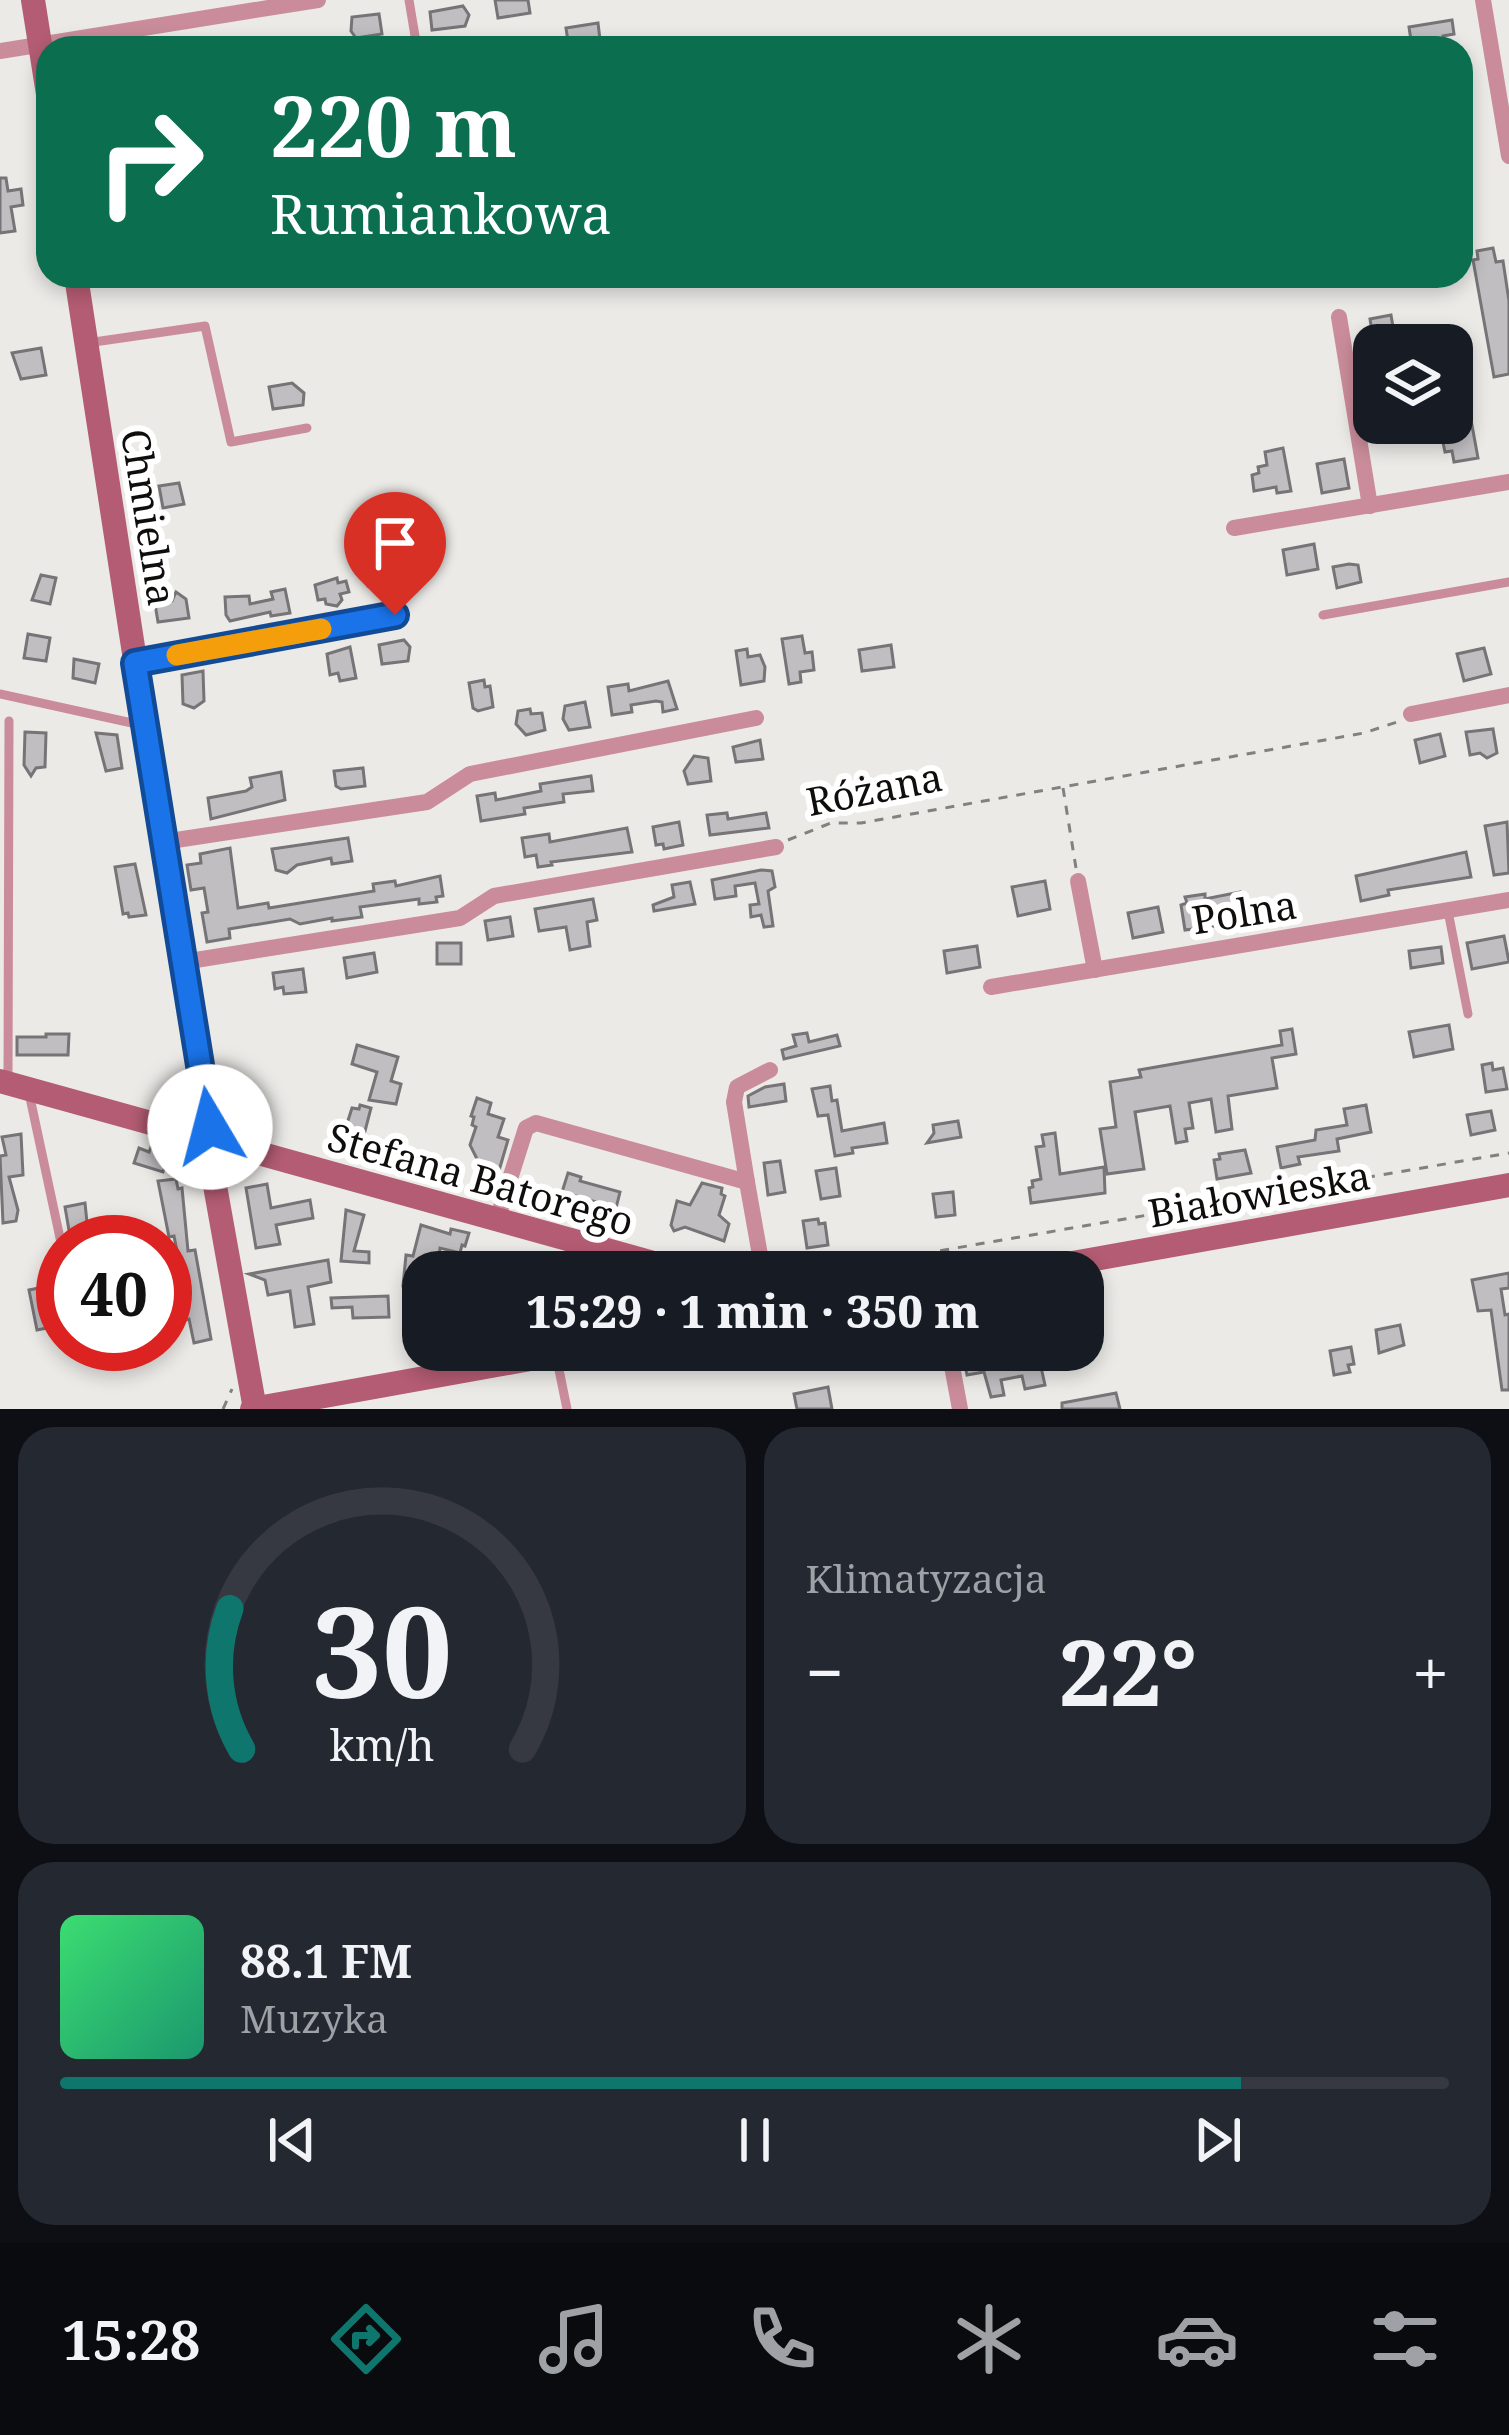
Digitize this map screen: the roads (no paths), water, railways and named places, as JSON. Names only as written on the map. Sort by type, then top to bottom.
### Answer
[{"type":"street","points":[[33,0],[39,36]]},
{"type":"street","points":[[91,36],[318,0]]},
{"type":"street","points":[[1483,0],[1509,156]]},
{"type":"street","points":[[0,51],[36,45]]},
{"type":"street","name":"Chmielna","points":[[78,288],[254,1409]]},
{"type":"street","points":[[1339,317],[1370,506]]},
{"type":"street","points":[[1234,528],[1509,482]]},
{"type":"street","points":[[135,663],[395,615]]},
{"type":"street","points":[[1411,714],[1509,695]]},
{"type":"street","points":[[163,842],[427,802],[470,774],[755,718]]},
{"type":"street","name":"Różana","points":[[183,962],[460,918],[494,896],[776,847]]},
{"type":"street","points":[[1078,881],[1095,970]]},
{"type":"street","name":"Polna","points":[[991,987],[1509,901]]},
{"type":"street","points":[[759,1251],[734,1102],[737,1087],[770,1070]]},
{"type":"street","name":"Stefana Batorego","points":[[12,1084],[604,1251]]},
{"type":"street","points":[[497,1220],[526,1128],[536,1123],[747,1182]]},
{"type":"street","name":"Białowieska","points":[[1104,1257],[1509,1185]]},
{"type":"street","points":[[254,1409],[317,1403],[474,1371]]},
{"type":"street","points":[[954,1371],[960,1409]]},
{"type":"lane","points":[[409,0],[415,36]]},
{"type":"lane","points":[[87,343],[205,326],[231,442],[307,428]]},
{"type":"lane","points":[[1323,615],[1509,582]]},
{"type":"lane","points":[[0,694],[145,726]]},
{"type":"lane","points":[[9,721],[12,1084],[52,1215]]},
{"type":"lane","points":[[1448,911],[1468,1014]]},
{"type":"lane","points":[[567,1409],[568,1371]]}]
